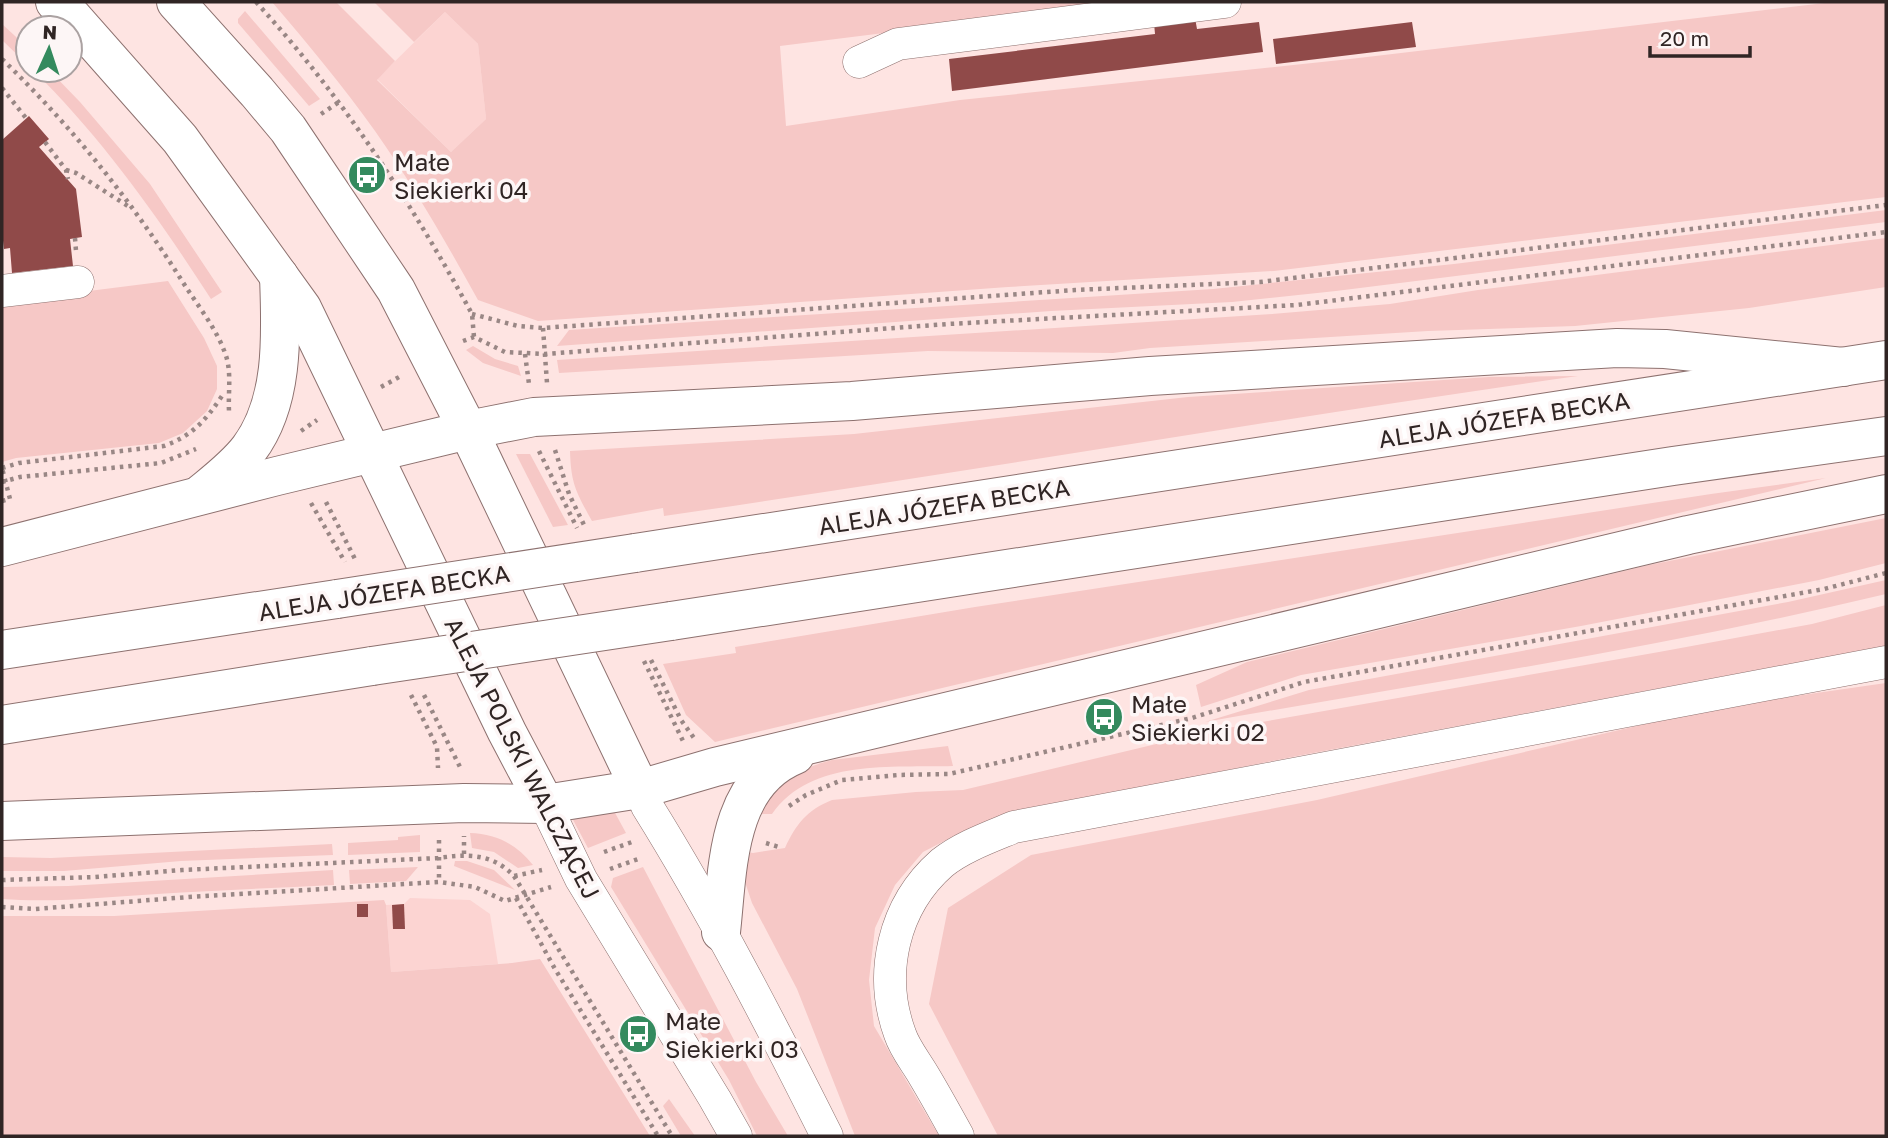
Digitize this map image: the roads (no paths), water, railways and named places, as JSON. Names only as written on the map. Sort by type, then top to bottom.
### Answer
[{"type":"main road","name":"ALEJA POLSKI WALCZĄCEJ","points":[[55,2],[75,20],[180,139],[302,308],[507,732],[545,804]]},
{"type":"main road","points":[[176,2],[288,129],[396,290],[468,430],[640,789]]},
{"type":"main road","points":[[197,497],[230,471],[250,448],[271,405],[281,331],[279,276]]},
{"type":"main road","points":[[2,547],[468,430],[534,417],[852,401],[1150,376],[1617,348],[1665,349],[1843,367]]},
{"type":"main road","name":"ALEJA JÓZEFA BECKA","points":[[2,650],[1886,360]]},
{"type":"main road","points":[[2,725],[1673,466],[1886,436]]},
{"type":"main road","points":[[2,821],[464,803],[545,804],[640,789],[715,767],[1688,535],[1886,494]]},
{"type":"main road","points":[[721,932],[736,825],[756,782],[784,760],[840,737]]},
{"type":"street","points":[[859,62],[898,44],[1225,2]]},
{"type":"street","points":[[2,291],[78,282]]},
{"type":"street","points":[[958,1136],[901,1036],[893,1011],[889,965],[893,942],[905,909],[943,863],[971,846],[1014,827],[1886,662]]},
{"type":"street","points":[[640,789],[721,932],[827,1136]]},
{"type":"street","name":"ALEJA POLSKI WALCZĄCEJ","points":[[545,804],[577,871],[736,1136]]},
{"type":"place","name":"Małe Siekierki 04","points":[[367,175]]},
{"type":"place","name":"Małe Siekierki 02","points":[[1104,717]]},
{"type":"place","name":"Małe Siekierki 03","points":[[638,1034]]}]
